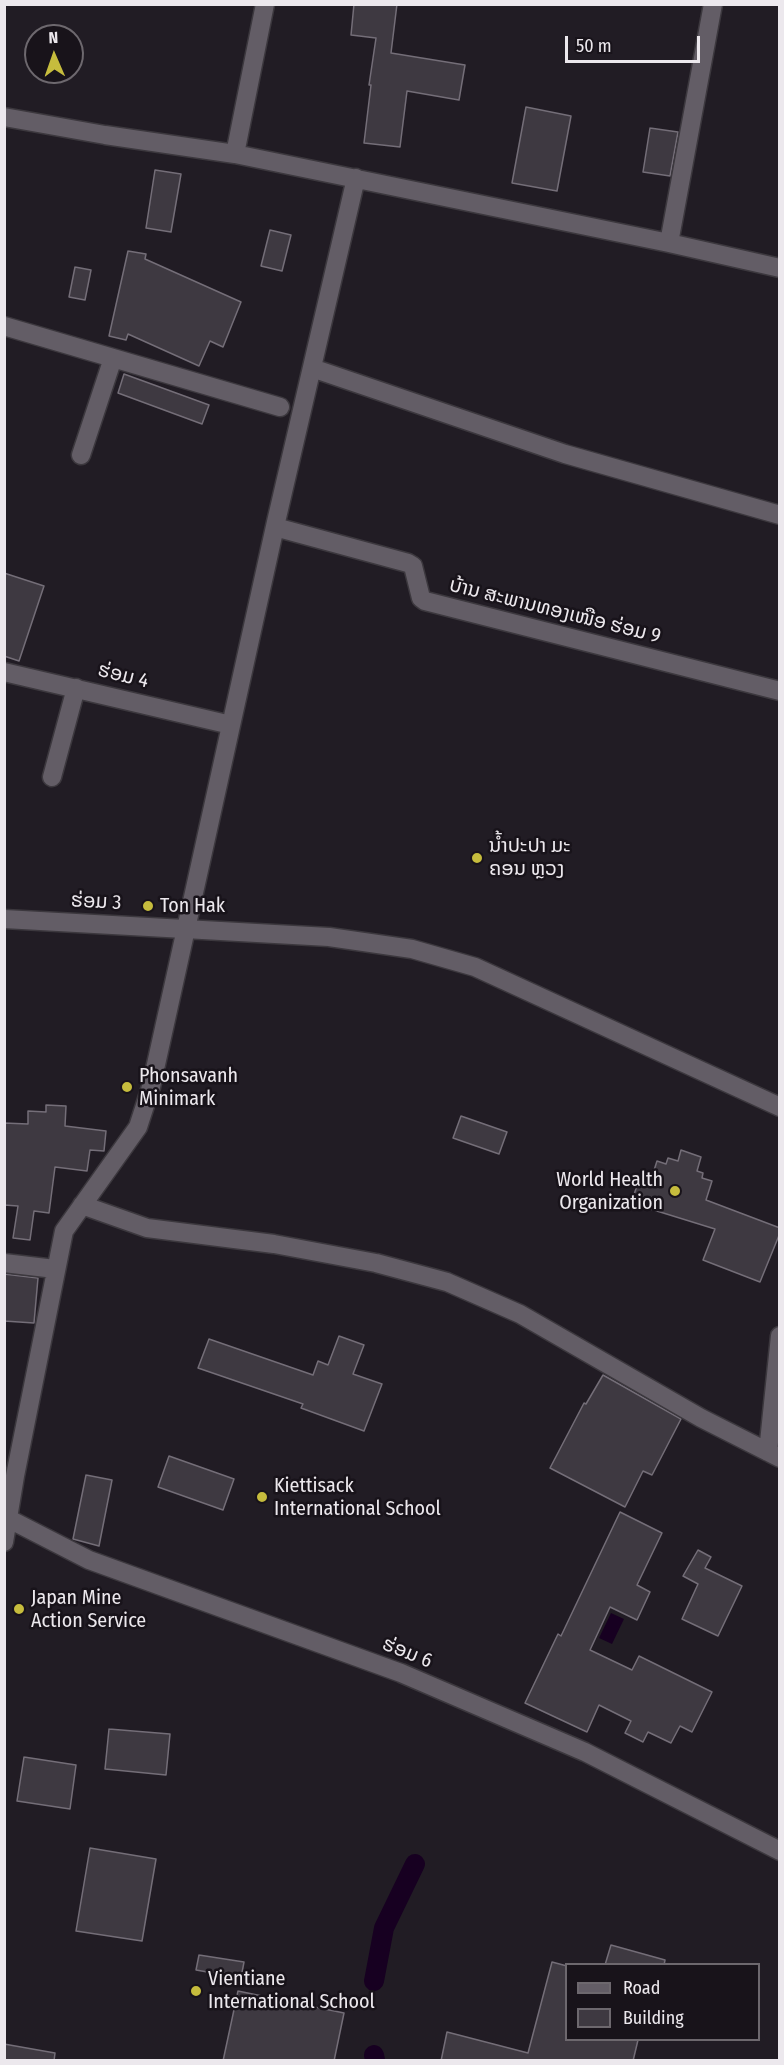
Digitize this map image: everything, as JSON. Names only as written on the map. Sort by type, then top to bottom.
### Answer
[{"type":"street","points":[[236,154],[265,4]]},
{"type":"street","points":[[669,243],[713,4]]},
{"type":"street","points":[[4,117],[105,135],[236,154],[780,268]]},
{"type":"street","points":[[4,1542],[9,1519],[10,1476],[64,1231],[138,1127],[151,1087],[275,527],[356,178]]},
{"type":"street","points":[[4,326],[280,407]]},
{"type":"street","points":[[81,455],[113,358]]},
{"type":"street","points":[[312,368],[565,454],[780,515]]},
{"type":"street","name":"ບ້ານ ສະພານທອງເໜືອ ຮ່ອມ 9","points":[[275,527],[408,563],[413,566],[421,598],[425,601],[780,691]]},
{"type":"street","name":"ຮ່ອມ 4","points":[[4,672],[231,725]]},
{"type":"street","points":[[52,777],[76,688]]},
{"type":"street","name":"ຮ່ອມ 3","points":[[4,919],[329,938],[411,949],[475,967],[780,1107]]},
{"type":"street","points":[[82,1205],[147,1228],[296,1248],[376,1263],[447,1282],[520,1314],[701,1419],[774,1455],[780,1336]]},
{"type":"street","points":[[4,1263],[55,1269]]},
{"type":"street","name":"ຮ່ອມ 6","points":[[9,1519],[89,1560],[401,1673],[585,1752],[780,1851]]},
{"type":"shaded area","points":[[611,1613],[624,1619],[612,1644],[599,1638]]},
{"type":"building","points":[[354,4],[397,4],[391,53],[465,65],[459,100],[407,91],[400,147],[364,143],[376,38],[351,35]]},
{"type":"building","points":[[526,107],[571,116],[557,191],[512,183]]},
{"type":"building","points":[[650,128],[678,132],[670,176],[643,172]]},
{"type":"building","points":[[155,170],[181,174],[171,232],[146,228]]},
{"type":"building","points":[[270,230],[291,235],[282,271],[261,266]]},
{"type":"building","points":[[128,251],[146,254],[145,259],[241,302],[223,347],[210,341],[199,366],[128,334],[126,340],[109,336]]},
{"type":"building","points":[[75,267],[91,270],[85,300],[69,297]]},
{"type":"building","points":[[124,374],[209,405],[202,424],[118,393]]},
{"type":"building","points":[[4,573],[44,586],[19,661],[4,656]]},
{"type":"building","points":[[46,1105],[66,1106],[65,1126],[106,1131],[104,1151],[90,1150],[87,1171],[55,1167],[49,1213],[34,1211],[30,1240],[13,1238],[18,1206],[4,1205],[4,1123],[28,1124],[28,1111],[46,1112]]},
{"type":"building","points":[[461,1116],[507,1132],[499,1154],[453,1138]]},
{"type":"building","points":[[681,1150],[701,1157],[697,1171],[703,1173],[702,1178],[712,1181],[706,1200],[780,1228],[760,1282],[703,1260],[715,1229],[631,1203],[638,1183],[649,1186],[657,1161],[666,1164],[668,1158],[678,1161]]},
{"type":"building","points":[[4,1274],[38,1278],[34,1323],[4,1321]]},
{"type":"building","points":[[339,1336],[364,1345],[353,1374],[382,1384],[364,1431],[301,1408],[303,1404],[198,1368],[209,1339],[313,1375],[318,1361],[328,1365]]},
{"type":"building","points":[[603,1375],[681,1419],[652,1475],[643,1471],[625,1507],[550,1468],[584,1403],[586,1404]]},
{"type":"building","points":[[169,1456],[234,1479],[223,1510],[158,1487]]},
{"type":"building","points":[[86,1475],[112,1480],[99,1546],[73,1539]]},
{"type":"building","points":[[620,1512],[662,1533],[637,1585],[650,1592],[637,1620],[610,1607],[590,1650],[632,1670],[639,1656],[712,1692],[692,1732],[680,1726],[671,1743],[648,1732],[643,1742],[625,1733],[631,1721],[599,1705],[587,1732],[525,1703],[558,1634],[561,1636]]},
{"type":"building","points":[[698,1550],[711,1557],[705,1568],[742,1586],[718,1636],[682,1619],[698,1584],[683,1576]]},
{"type":"building","points":[[109,1729],[170,1734],[166,1775],[105,1769]]},
{"type":"building","points":[[24,1757],[76,1765],[70,1809],[17,1801]]},
{"type":"building","points":[[90,1848],[156,1859],[142,1941],[76,1931]]},
{"type":"building","points":[[611,1945],[665,1960],[664,1963],[606,1963]]},
{"type":"building","points":[[199,1955],[244,1962],[241,1978],[196,1970]]},
{"type":"building","points":[[552,1962],[565,1965],[565,2041],[638,2041],[633,2061],[441,2061],[447,2032],[528,2053]]},
{"type":"building","points":[[238,1991],[344,2013],[334,2061],[223,2061]]},
{"type":"building","points":[[4,2044],[55,2053],[54,2061],[4,2061]]},
{"type":"waterway","points":[[374,1981],[384,1928],[415,1864]]},
{"type":"waterway","points":[[374,2055],[375,2060]]},
{"type":"place","name":"ນ້ຳປະປາ ມະ ຄອນ ຫຼວງ","points":[[477,858]]},
{"type":"place","name":"Ton Hak","points":[[148,906]]},
{"type":"place","name":"Phonsavanh Minimark","points":[[127,1087]]},
{"type":"place","name":"World Health Organization","points":[[675,1191]]},
{"type":"place","name":"Kiettisack International School","points":[[262,1497]]},
{"type":"place","name":"Japan Mine Action Service","points":[[19,1609]]},
{"type":"place","name":"Vientiane International School","points":[[196,1991]]}]
